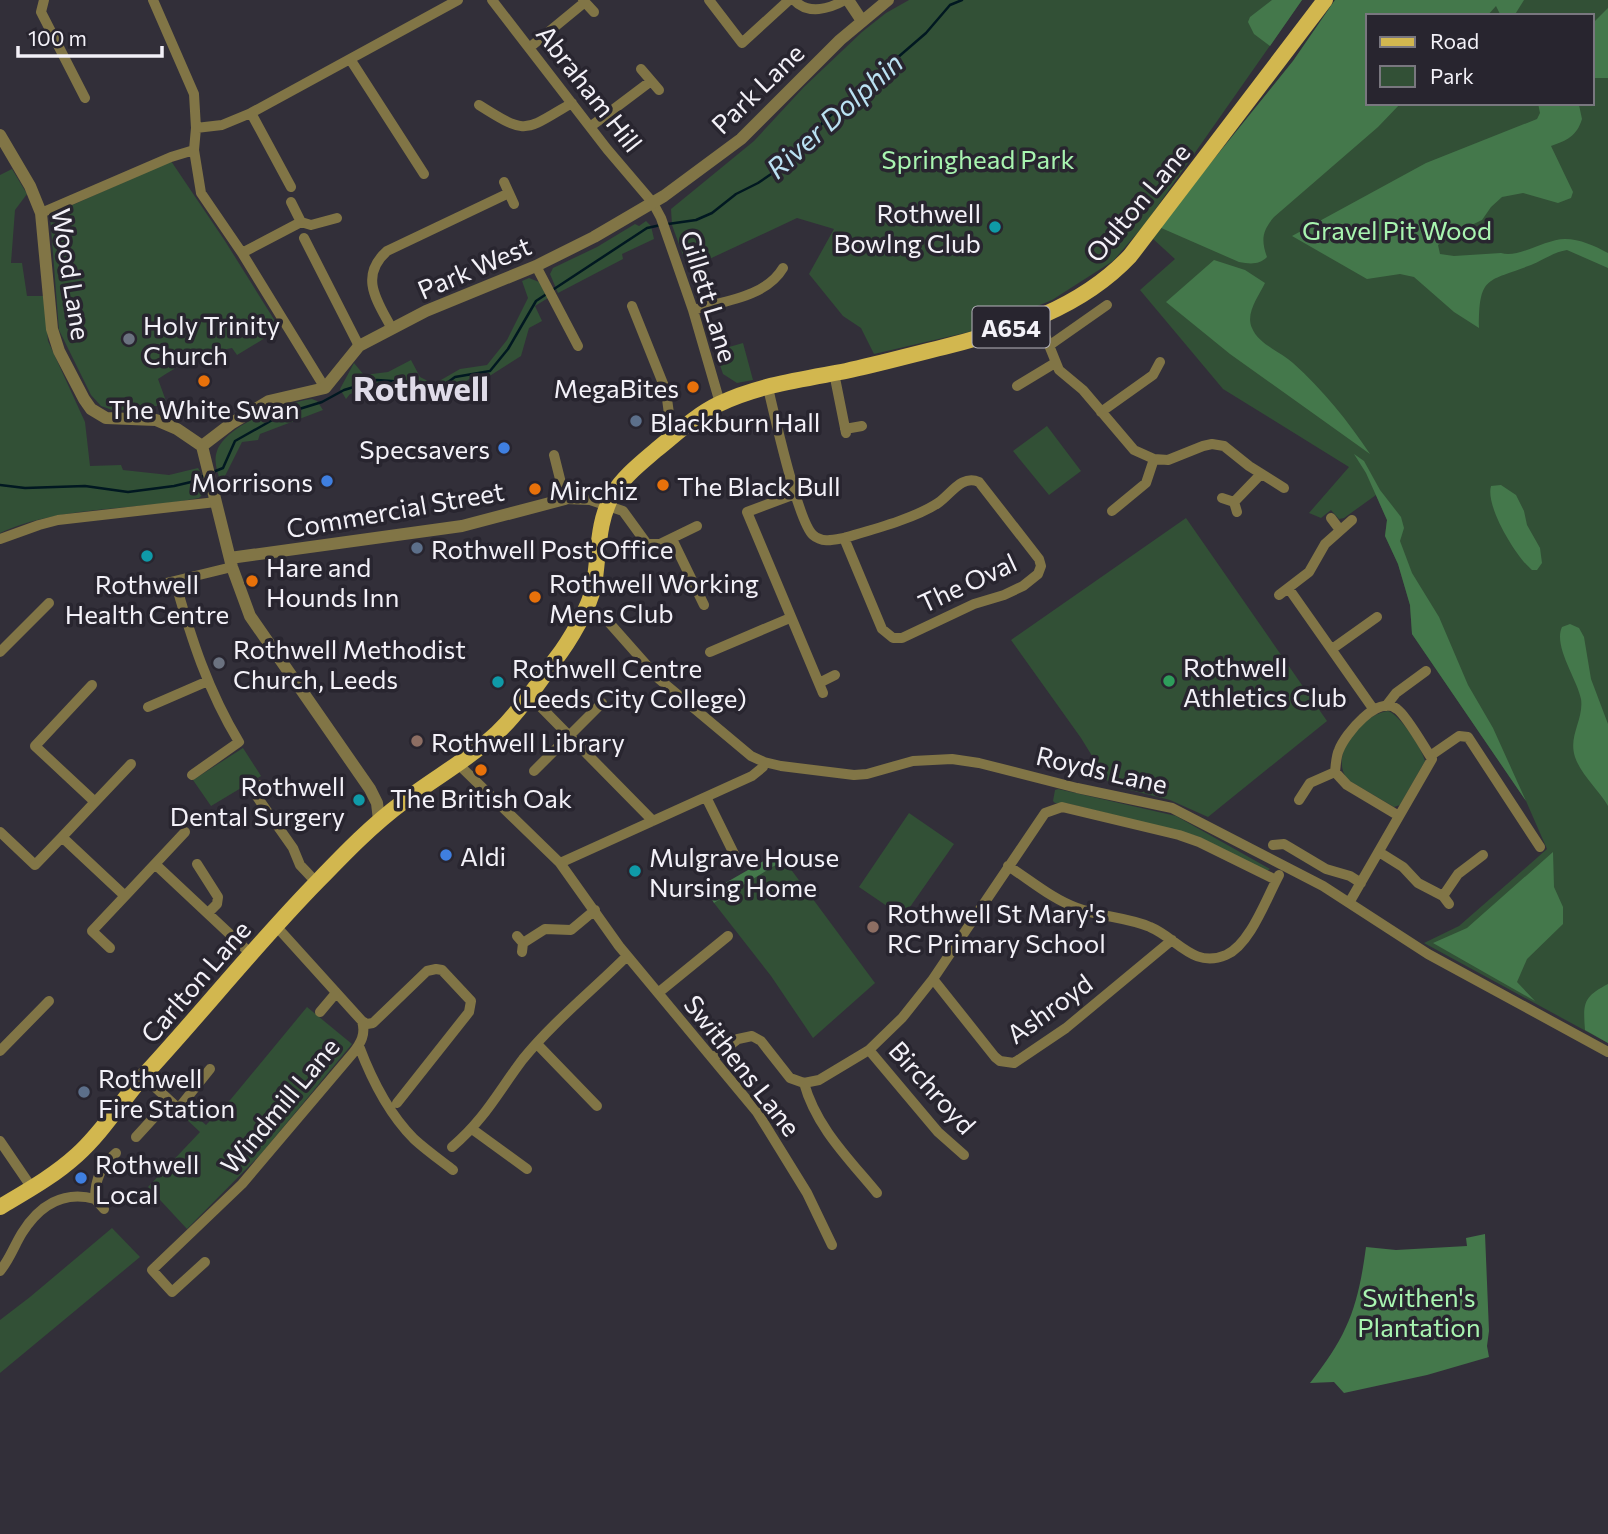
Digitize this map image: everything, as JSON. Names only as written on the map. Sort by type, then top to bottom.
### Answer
[{"type":"main road","name":"Oulton Lane","points":[[720,404],[768,388],[966,342],[1038,318],[1094,288],[1130,256],[1325,0]]},
{"type":"main road","name":"A654","points":[[458,764],[496,733],[529,695],[556,659],[586,608],[594,589],[600,534],[608,505],[621,483],[672,437],[720,404]]},
{"type":"main road","name":"Carlton Lane","points":[[0,1207],[32,1188],[80,1153],[127,1100],[143,1076],[317,882],[379,820],[458,764]]},
{"type":"street","points":[[44,0],[41,12],[85,98]]},
{"type":"street","points":[[153,0],[194,94],[197,128],[194,150],[201,193],[242,253],[325,388],[269,401],[239,418],[202,446],[231,563],[250,616],[365,780],[375,797],[379,820]]},
{"type":"street","points":[[197,128],[222,125],[251,113],[458,0]]},
{"type":"street","name":"Abraham Hill","points":[[492,0],[590,127],[653,203]]},
{"type":"street","points":[[709,0],[742,43],[792,0],[813,9],[829,8],[846,0],[862,21]]},
{"type":"street","name":"Park Lane","points":[[653,203],[741,139],[816,62],[888,0]]},
{"type":"street","points":[[529,48],[584,1],[594,12]]},
{"type":"street","points":[[350,59],[424,174]]},
{"type":"street","points":[[641,69],[659,90]]},
{"type":"street","points":[[590,127],[651,81]]},
{"type":"street","points":[[479,105],[511,124],[524,127],[534,125],[572,103]]},
{"type":"street","points":[[251,113],[290,187]]},
{"type":"street","name":"Wood Lane","points":[[0,135],[30,186],[41,213],[52,329],[84,399],[98,415],[118,419],[144,418],[167,424],[202,446]]},
{"type":"street","points":[[41,213],[194,150]]},
{"type":"street","points":[[392,329],[372,287],[372,271],[380,257],[387,251],[512,198],[504,182]]},
{"type":"street","points":[[291,202],[301,222]]},
{"type":"street","name":"Gillett Lane","points":[[653,203],[661,218],[693,310],[720,404]]},
{"type":"street","name":"Park West","points":[[325,388],[359,346],[456,298],[536,266],[653,203]]},
{"type":"street","points":[[242,253],[301,222],[311,225],[337,218]]},
{"type":"street","points":[[311,242],[359,346]]},
{"type":"street","points":[[536,266],[578,346]]},
{"type":"street","points":[[693,310],[765,288],[779,276],[784,267]]},
{"type":"street","points":[[1049,345],[1107,305]]},
{"type":"street","points":[[632,306],[666,391],[672,437]]},
{"type":"street","points":[[1038,318],[1055,363],[1064,376],[1083,390],[1134,450],[1154,459],[1168,460],[1212,444],[1224,446],[1284,488]]},
{"type":"street","points":[[1101,412],[1156,379],[1160,362]]},
{"type":"street","points":[[1016,384],[1055,363]]},
{"type":"street","points":[[834,373],[846,431],[862,426]]},
{"type":"street","name":"The Oval","points":[[768,388],[795,494],[807,529],[812,534],[824,540],[844,538],[925,509],[970,479],[979,482],[1041,566],[1038,574],[1014,591],[974,604],[902,638],[892,638],[883,629],[844,538]]},
{"type":"street","points":[[554,455],[565,499]]},
{"type":"street","points":[[1111,511],[1146,483],[1154,459]]},
{"type":"street","points":[[1222,498],[1236,507],[1261,474]]},
{"type":"street","points":[[795,494],[745,507],[821,688],[835,676]]},
{"type":"street","name":"Commercial Street","points":[[158,585],[231,563],[462,526],[565,499],[590,500],[608,505]]},
{"type":"street","points":[[0,539],[58,520],[216,502]]},
{"type":"street","points":[[608,505],[623,511],[647,544],[660,544],[697,526]]},
{"type":"street","points":[[1331,518],[1340,530]]},
{"type":"street","points":[[1352,520],[1325,544],[1309,572],[1284,592],[1332,649],[1374,710]]},
{"type":"street","points":[[672,539],[704,605]]},
{"type":"street","points":[[175,581],[194,645],[219,709],[239,742],[192,775]]},
{"type":"street","points":[[0,652],[49,603]]},
{"type":"street","name":"Royds Lane","points":[[586,608],[610,623],[659,679],[740,747],[764,762],[854,775],[931,759],[979,763],[1172,808],[1323,886],[1428,954],[1608,1052]]},
{"type":"street","points":[[1332,649],[1377,617]]},
{"type":"street","points":[[710,652],[790,618]]},
{"type":"street","points":[[0,634],[9,642]]},
{"type":"street","points":[[1386,706],[1396,693],[1426,671]]},
{"type":"street","points":[[148,707],[208,681]]},
{"type":"street","points":[[92,685],[35,746],[95,802]]},
{"type":"street","points":[[529,695],[653,821]]},
{"type":"street","points":[[534,771],[601,703]]},
{"type":"street","points":[[1298,800],[1310,783],[1335,772],[1337,752],[1352,729],[1374,710],[1386,706],[1398,709],[1432,759],[1349,903]]},
{"type":"street","points":[[1430,756],[1462,730],[1540,847]]},
{"type":"street","points":[[561,863],[752,776],[763,767],[764,762]]},
{"type":"street","points":[[0,832],[35,865],[131,764]]},
{"type":"street","name":"Swithens Lane","points":[[458,764],[561,863],[627,956],[757,1112],[807,1193],[832,1245]]},
{"type":"street","points":[[1335,772],[1347,785],[1399,816]]},
{"type":"street","points":[[261,785],[253,790],[293,848],[300,864],[317,882]]},
{"type":"street","points":[[706,797],[739,863]]},
{"type":"street","name":"Royds Lane","points":[[1008,866],[1049,810],[1062,807],[1157,828],[1199,842],[1276,880]]},
{"type":"street","points":[[110,948],[92,931],[185,832]]},
{"type":"street","points":[[62,837],[125,896]]},
{"type":"street","points":[[1273,845],[1284,844],[1326,869],[1361,883]]},
{"type":"street","points":[[1378,852],[1403,866],[1418,883],[1446,900],[1458,874],[1483,855]]},
{"type":"street","points":[[195,862],[218,897],[217,904],[208,913]]},
{"type":"street","points":[[155,864],[251,954]]},
{"type":"street","points":[[713,1058],[738,1039],[752,1036],[761,1041],[790,1078],[804,1083],[819,1080],[869,1050],[902,1018],[933,979],[1008,866],[1077,909],[1141,924],[1172,940],[1197,958],[1213,959],[1229,954],[1242,944],[1284,866]]},
{"type":"street","points":[[521,944],[545,929],[571,930],[595,910]]},
{"type":"street","name":"Windmill Lane","points":[[205,1262],[172,1292],[152,1270],[242,1184],[359,1046],[364,1032],[362,1021],[276,926]]},
{"type":"street","points":[[658,993],[728,936]]},
{"type":"street","name":"Ashroyd","points":[[933,979],[995,1057],[1007,1063],[1014,1063],[1066,1028],[1172,940]]},
{"type":"street","points":[[452,1147],[472,1129],[537,1044],[627,956]]},
{"type":"street","points":[[362,1021],[373,1023],[425,982],[432,969],[442,970],[467,995],[471,1007],[401,1088],[397,1103]]},
{"type":"street","points":[[320,1012],[336,993]]},
{"type":"street","points":[[0,1051],[49,1001]]},
{"type":"street","points":[[537,1044],[597,1106]]},
{"type":"street","points":[[359,1046],[370,1073],[413,1138],[453,1170]]},
{"type":"street","name":"Birchroyd","points":[[869,1050],[938,1132],[964,1155]]},
{"type":"street","points":[[143,1076],[179,1110],[210,1069]]},
{"type":"street","points":[[804,1083],[829,1136],[877,1193]]},
{"type":"street","points":[[136,1137],[169,1101]]},
{"type":"street","points":[[472,1129],[527,1169]]},
{"type":"street","points":[[0,1141],[32,1188]]},
{"type":"street","points":[[95,1199],[99,1172],[116,1153]]},
{"type":"street","points":[[0,1271],[8,1262],[20,1234],[32,1219],[61,1198],[71,1195],[95,1199],[104,1209]]},
{"type":"green space","name":"Springhead Park","points":[[909,0],[1302,0],[1145,224],[1113,261],[1052,300],[1004,320],[973,331],[874,354],[861,328],[843,316],[809,274],[834,229],[797,218],[688,269],[672,225],[671,209],[754,141],[804,87],[862,32],[886,13]]},
{"type":"green space","points":[[1272,0],[1302,0],[1270,46],[1254,34],[1248,22],[1250,17]]},
{"type":"green space","points":[[1335,0],[1608,0],[1608,1043],[1424,943],[1459,926],[1547,849],[1526,801],[1412,634],[1410,605],[1398,564],[1385,536],[1387,520],[1376,495],[1344,518],[1339,519],[1331,510],[1321,518],[1309,513],[1349,467],[1223,389],[1140,290],[1175,259],[1152,238],[1293,61]]},
{"type":"green space","points":[[1335,0],[1524,0],[1515,14],[1500,14],[1496,6],[1489,14],[1366,14],[1366,105],[1399,105],[1378,127],[1274,217],[1264,236],[1267,257],[1264,260],[1254,263],[1239,262],[1159,227],[1293,61]]},
{"type":"green space","points":[[1608,8],[1608,78],[1594,78],[1594,22]]},
{"type":"green space","name":"Gravel Pit Wood","points":[[1538,105],[1579,105],[1582,119],[1577,130],[1566,140],[1551,146],[1573,192],[1571,198],[1558,203],[1523,193],[1502,197],[1482,220],[1453,234],[1438,245],[1440,254],[1508,254],[1557,240],[1571,239],[1608,253],[1608,268],[1567,250],[1495,278],[1488,283],[1481,298],[1479,328],[1454,312],[1414,277],[1400,274],[1367,279],[1292,236],[1426,163],[1537,119],[1540,113]]},
{"type":"green space","points":[[171,161],[280,329],[237,355],[232,348],[212,353],[185,363],[158,379],[166,401],[164,405],[115,411],[101,406],[91,395],[59,330],[50,215]]},
{"type":"green space","points":[[12,169],[27,194],[15,210],[11,263],[22,263],[27,296],[44,296],[48,341],[85,422],[90,466],[121,465],[123,470],[169,475],[198,468],[204,487],[199,498],[73,513],[24,524],[0,533],[0,175]]},
{"type":"green space","points":[[646,221],[651,226],[654,239],[622,254],[623,259],[558,293],[550,274],[553,268],[597,247],[635,224],[639,226]]},
{"type":"green space","points":[[1214,260],[1245,270],[1265,283],[1250,316],[1255,334],[1315,384],[1370,454],[1230,354],[1166,302]]},
{"type":"green space","points":[[529,278],[539,282],[548,298],[535,306],[542,321],[529,328],[521,356],[477,384],[471,378],[432,402],[410,390],[392,387],[350,394],[346,399],[340,389],[354,363],[364,375],[388,372],[411,360],[420,377],[434,384],[460,369],[487,365],[507,340],[528,298],[522,281]]},
{"type":"green space","points":[[743,343],[753,380],[737,383],[723,374],[715,351]]},
{"type":"green space","points":[[312,399],[317,401],[323,410],[260,434],[258,440],[242,442],[221,484],[216,468],[216,455],[223,441],[232,432],[258,416]]},
{"type":"green space","points":[[1047,426],[1081,471],[1049,495],[1013,451]]},
{"type":"green space","points":[[1354,454],[1364,461],[1380,490],[1401,517],[1404,528],[1400,541],[1412,573],[1439,617],[1468,685],[1493,728],[1526,801],[1412,634],[1410,605],[1398,564],[1385,536],[1387,520],[1366,473]]},
{"type":"green space","points":[[1501,485],[1516,495],[1527,525],[1540,548],[1542,563],[1537,570],[1532,570],[1518,554],[1497,518],[1490,495],[1491,486]]},
{"type":"green space","name":"Rothwell Athletics Club","points":[[1186,518],[1327,721],[1208,817],[1170,800],[1110,785],[1081,738],[1011,640]]},
{"type":"green space","points":[[1570,624],[1579,628],[1584,637],[1591,679],[1608,724],[1608,806],[1581,770],[1573,749],[1581,699],[1563,653],[1560,635],[1562,627]]},
{"type":"green space","points":[[1388,711],[1410,733],[1425,761],[1400,805],[1394,807],[1348,780],[1342,760],[1344,749],[1358,728],[1377,714]]},
{"type":"green space","points":[[243,748],[261,776],[211,806],[193,780]]},
{"type":"green space","points":[[1055,790],[1176,816],[1270,869],[1267,871],[1197,836],[1066,803],[1055,803]]},
{"type":"green space","points":[[909,813],[954,844],[903,917],[859,887]]},
{"type":"green space","points":[[779,852],[784,860],[714,903],[708,893]]},
{"type":"green space","points":[[1553,852],[1554,887],[1563,907],[1563,924],[1527,959],[1517,982],[1535,1001],[1433,943],[1467,928]]},
{"type":"green space","points":[[784,860],[875,983],[813,1038],[771,976],[714,903]]},
{"type":"green space","points":[[1608,984],[1608,1043],[1585,1030],[1584,1013],[1589,997]]},
{"type":"green space","points":[[307,1007],[352,1044],[261,1154],[187,1229],[148,1187],[200,1132],[184,1117],[190,1111],[206,1125]]},
{"type":"green space","points":[[112,1228],[140,1257],[0,1373],[0,1320]]},
{"type":"green space","name":"Swithen's Plantation","points":[[1485,1234],[1489,1357],[1427,1375],[1344,1393],[1334,1382],[1310,1383],[1334,1350],[1349,1319],[1355,1304],[1366,1247],[1396,1250],[1467,1246],[1466,1238]]},
{"type":"waterway","name":"River Dolphin","points":[[668,224],[696,220],[712,213],[736,194],[783,166],[805,147],[823,122],[926,33],[950,5],[962,0]]},
{"type":"waterway","name":"River Dolphin","points":[[554,289],[647,228],[661,225]]},
{"type":"waterway","name":"River Dolphin","points":[[213,472],[223,468],[235,441],[283,414],[322,402],[344,390],[377,380],[406,382],[436,391],[455,377],[490,371],[508,349],[536,301],[548,293]]},
{"type":"waterway","name":"River Dolphin","points":[[0,485],[25,488],[85,486],[128,492],[174,486],[204,476]]},
{"type":"place","name":"Rothwell Bowlng Club","points":[[995,227]]},
{"type":"place","name":"Holy Trinity Church","points":[[129,339]]},
{"type":"place","name":"The White Swan","points":[[204,381]]},
{"type":"place","name":"MegaBites","points":[[693,387]]},
{"type":"place","name":"Blackburn Hall","points":[[636,421]]},
{"type":"place","name":"Specsavers","points":[[504,448]]},
{"type":"place","name":"Morrisons","points":[[327,481]]},
{"type":"place","name":"The Black Bull","points":[[663,485]]},
{"type":"place","name":"Mirchiz","points":[[535,489]]},
{"type":"place","name":"Rothwell Post Office","points":[[417,548]]},
{"type":"place","name":"Rothwell Health Centre","points":[[147,556]]},
{"type":"place","name":"Hare and Hounds Inn","points":[[252,581]]},
{"type":"place","name":"Rothwell Working Mens Club","points":[[535,597]]},
{"type":"place","name":"Rothwell Methodist Church, Leeds","points":[[219,663]]},
{"type":"place","name":"Rothwell Athletics Club","points":[[1169,681]]},
{"type":"place","name":"Rothwell Centre (Leeds City College)","points":[[498,682]]},
{"type":"place","name":"Rothwell Library","points":[[417,741]]},
{"type":"place","name":"The British Oak","points":[[481,770]]},
{"type":"place","name":"Rothwell Dental Surgery","points":[[359,800]]},
{"type":"place","name":"Aldi","points":[[446,855]]},
{"type":"place","name":"Mulgrave House Nursing Home","points":[[635,871]]},
{"type":"place","name":"Rothwell St Mary's RC Primary School","points":[[873,927]]},
{"type":"place","name":"Rothwell Fire Station","points":[[84,1092]]},
{"type":"place","name":"Rothwell Local","points":[[81,1178]]},
{"type":"district","name":"Rothwell","points":[[421,387]]}]
